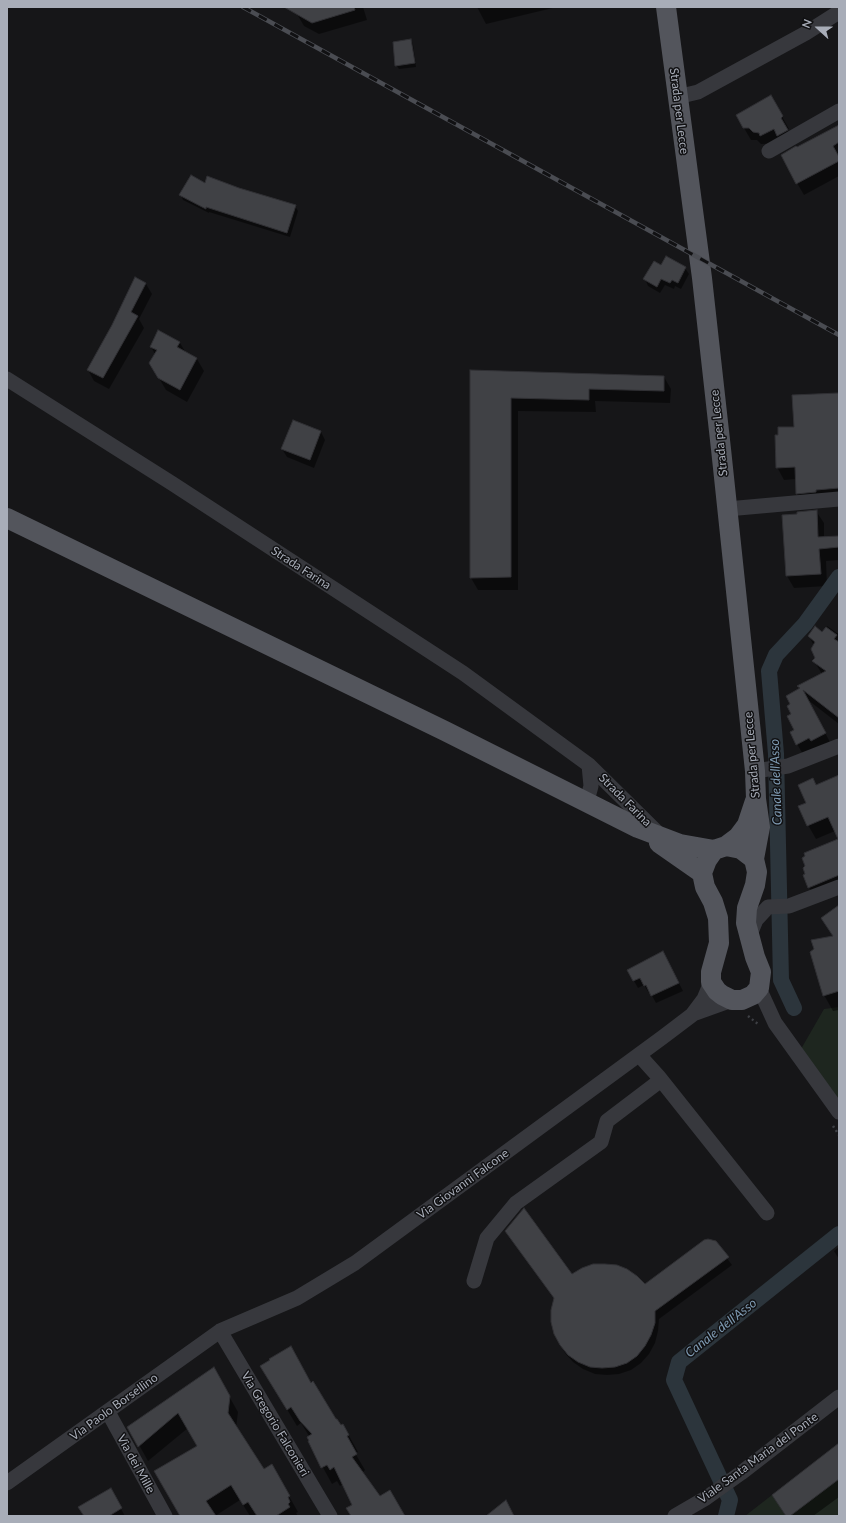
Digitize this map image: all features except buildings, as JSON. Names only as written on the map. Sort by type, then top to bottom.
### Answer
[{"type":"main road","name":"Strada per Lecce","points":[[666,7],[702,278],[727,509],[761,770],[756,799],[760,827],[754,859],[757,872],[755,885],[747,908],[746,924],[749,938],[761,972],[759,988]]},
{"type":"main road","points":[[7,518],[587,801],[638,828],[702,873]]},
{"type":"main road","points":[[756,799],[747,825],[738,837],[720,848],[707,860],[702,873],[705,887],[713,902],[718,918],[719,943],[711,972],[711,982],[717,991],[737,1000],[753,995],[759,988]]},
{"type":"main road","points":[[638,828],[680,844],[741,849],[754,859]]},
{"type":"street","points":[[677,97],[698,92],[806,33],[839,12]]},
{"type":"street","points":[[769,151],[839,112]]},
{"type":"street","name":"Strada Farina","points":[[7,379],[173,484],[463,673],[589,765],[660,836]]},
{"type":"street","points":[[727,509],[839,498]]},
{"type":"street","points":[[761,770],[788,766],[839,746]]},
{"type":"street","name":"Strada Farina","points":[[587,801],[591,786],[589,765]]},
{"type":"street","points":[[749,938],[756,920],[768,907],[789,906],[839,886]]},
{"type":"street","name":"Via Giovanni Falcone","points":[[220,1331],[297,1298],[355,1263],[640,1056],[692,1015],[704,999],[711,982]]},
{"type":"street","points":[[759,988],[775,1024]]},
{"type":"street","points":[[737,1000],[760,1010],[775,1024],[839,1112]]},
{"type":"street","name":"Via Giovanni Falcone","points":[[692,1015],[737,1000]]},
{"type":"street","points":[[640,1056],[661,1080],[767,1214]]},
{"type":"street","points":[[474,1280],[487,1238],[516,1203],[601,1142],[607,1121],[661,1080]]},
{"type":"street","name":"Via Paolo Borsellino","points":[[7,1483],[220,1331]]},
{"type":"street","name":"Via Gregorio Falconieri","points":[[220,1331],[330,1516]]},
{"type":"street","name":"Viale Santa Maria del Ponte","points":[[675,1516],[706,1498],[741,1473],[839,1398]]},
{"type":"street","name":"Via dei Mille","points":[[108,1412],[165,1516]]},
{"type":"shaded area","points":[[839,1007],[839,1100],[801,1049],[824,1009]]},
{"type":"shaded area","points":[[839,1443],[839,1516],[745,1516],[772,1495]]},
{"type":"waterway","name":"Canale dell'Asso","points":[[794,1008],[781,980],[776,754],[769,671],[776,655],[805,624],[839,577]]},
{"type":"waterway","name":"Canale dell'Asso","points":[[726,1516],[730,1500],[674,1380],[679,1362],[839,1234]]},
{"type":"railway","points":[[243,7],[839,335]]}]
